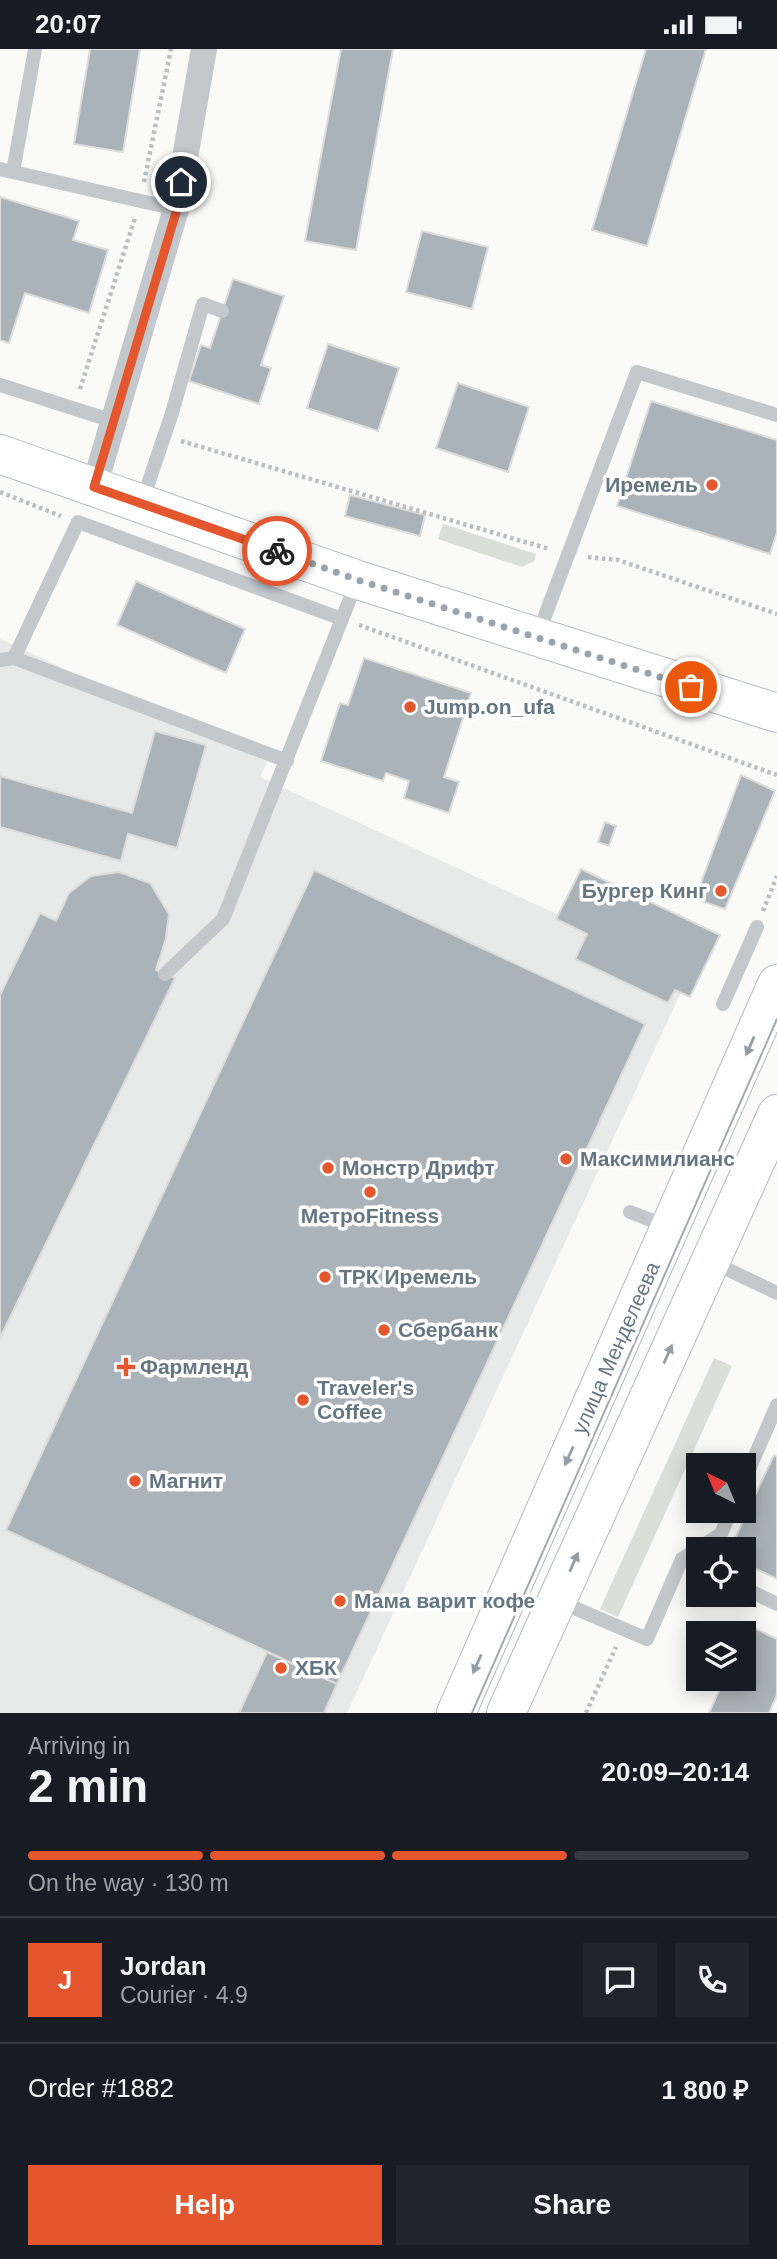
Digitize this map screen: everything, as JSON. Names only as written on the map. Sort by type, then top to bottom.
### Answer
[{"type":"main road","points":[[0,454],[358,580],[777,713]]},
{"type":"main road","name":"улица Менделеева","points":[[456,1713],[777,984]]},
{"type":"main road","points":[[506,1713],[777,1114]]},
{"type":"street","points":[[94,487],[177,209],[204,49]]},
{"type":"lane","points":[[35,49],[7,171],[177,209]]},
{"type":"lane","points":[[142,503],[203,304],[222,311]]},
{"type":"lane","points":[[537,637],[637,372],[777,415]]},
{"type":"lane","points":[[0,386],[113,421]]},
{"type":"lane","points":[[287,761],[7,659],[78,522],[342,619]]},
{"type":"lane","points":[[165,974],[223,919],[358,580]]},
{"type":"lane","points":[[723,1004],[757,927]]},
{"type":"lane","points":[[630,1212],[670,1227]]},
{"type":"lane","points":[[710,1261],[777,1293]]},
{"type":"lane","points":[[756,1453],[777,1405]]},
{"type":"lane","points":[[557,1600],[647,1639],[682,1559],[720,1534],[725,1523]]},
{"type":"lane","points":[[682,1559],[686,1561]]},
{"type":"lane","points":[[756,1594],[777,1604]]},
{"type":"path","points":[[74,409],[141,201],[171,49]]},
{"type":"path","points":[[164,436],[568,554],[618,560],[777,614]]},
{"type":"path","points":[[0,492],[78,522]]},
{"type":"path","points":[[342,619],[777,775]]},
{"type":"path","points":[[757,927],[777,876]]},
{"type":"path","points":[[586,1713],[624,1630]]},
{"type":"shaded area","points":[[443,524],[536,554],[534,561],[522,567],[438,539]]},
{"type":"shaded area","points":[[0,639],[267,762],[260,777],[689,975],[347,1713],[0,1713]]},
{"type":"shaded area","points":[[714,1358],[732,1366],[692,1453],[686,1453],[686,1467],[618,1617],[600,1609]]},
{"type":"building","points":[[90,49],[140,49],[123,152],[74,144]]},
{"type":"building","points":[[341,49],[393,49],[356,250],[305,241]]},
{"type":"building","points":[[646,49],[706,49],[647,246],[592,230]]},
{"type":"building","points":[[0,197],[79,221],[73,240],[108,250],[89,313],[25,293],[9,343],[0,340]]},
{"type":"building","points":[[422,231],[488,247],[472,309],[406,292]]},
{"type":"building","points":[[233,279],[284,296],[261,365],[271,368],[259,404],[189,381],[201,345],[210,348]]},
{"type":"building","points":[[328,344],[399,368],[378,431],[307,408]]},
{"type":"building","points":[[458,383],[529,407],[508,472],[436,448]]},
{"type":"building","points":[[651,401],[777,440],[777,532],[770,554],[617,506]]},
{"type":"building","points":[[350,495],[425,515],[420,536],[345,516]]},
{"type":"building","points":[[136,581],[245,629],[226,673],[117,625]]},
{"type":"building","points":[[364,658],[471,693],[444,777],[459,782],[449,813],[404,798],[409,781],[386,773],[383,781],[321,761],[340,703],[348,705]]},
{"type":"building","points":[[155,731],[206,745],[177,848],[128,834],[121,861],[0,827],[0,776],[132,813]]},
{"type":"building","points":[[741,775],[775,791],[725,909],[695,899]]},
{"type":"building","points":[[605,822],[616,826],[609,846],[598,842]]},
{"type":"building","points":[[581,869],[720,935],[690,997],[675,990],[668,1003],[575,959],[587,934],[556,919]]},
{"type":"building","name":"ТРК Иремель","points":[[314,870],[645,1024],[337,1684],[6,1530]]},
{"type":"building","points":[[119,872],[150,883],[169,914],[166,938],[156,970],[175,978],[0,1338],[0,995],[40,913],[56,921],[69,893],[91,876]]},
{"type":"building","points":[[774,1455],[777,1456],[777,1579],[756,1569],[756,1537],[736,1537],[742,1523],[756,1523],[756,1493]]},
{"type":"building","points":[[756,1629],[777,1639],[777,1695],[769,1713],[709,1713],[719,1691],[756,1691]]},
{"type":"building","name":"ХБК","points":[[267,1652],[337,1684],[324,1713],[239,1713]]},
{"type":"tram line","points":[[472,1713],[777,1019]]},
{"type":"way so far","points":[[277,551],[358,580],[691,687]]},
{"type":"place","name":"Иремель","points":[[712,485]]},
{"type":"place","name":"Jump.on_ufa","points":[[410,707]]},
{"type":"place","name":"Бургер Кинг","points":[[721,891]]},
{"type":"place","name":"Максимилианс","points":[[566,1159]]},
{"type":"place","name":"Монстр Дрифт","points":[[328,1168]]},
{"type":"place","name":"МетроFitness","points":[[370,1192]]},
{"type":"place","name":"ТРК Иремель","points":[[325,1277]]},
{"type":"place","name":"Сбербанк","points":[[384,1330]]},
{"type":"place","name":"Фармленд","points":[[126,1367]]},
{"type":"place","name":"Traveler's Coffee","points":[[303,1400]]},
{"type":"place","name":"Магнит","points":[[135,1481]]},
{"type":"place","name":"Мама варит кофе","points":[[340,1601]]},
{"type":"place","name":"ХБК","points":[[281,1668]]},
{"type":"route","points":[[181,182],[177,209],[94,487],[277,551]]}]
